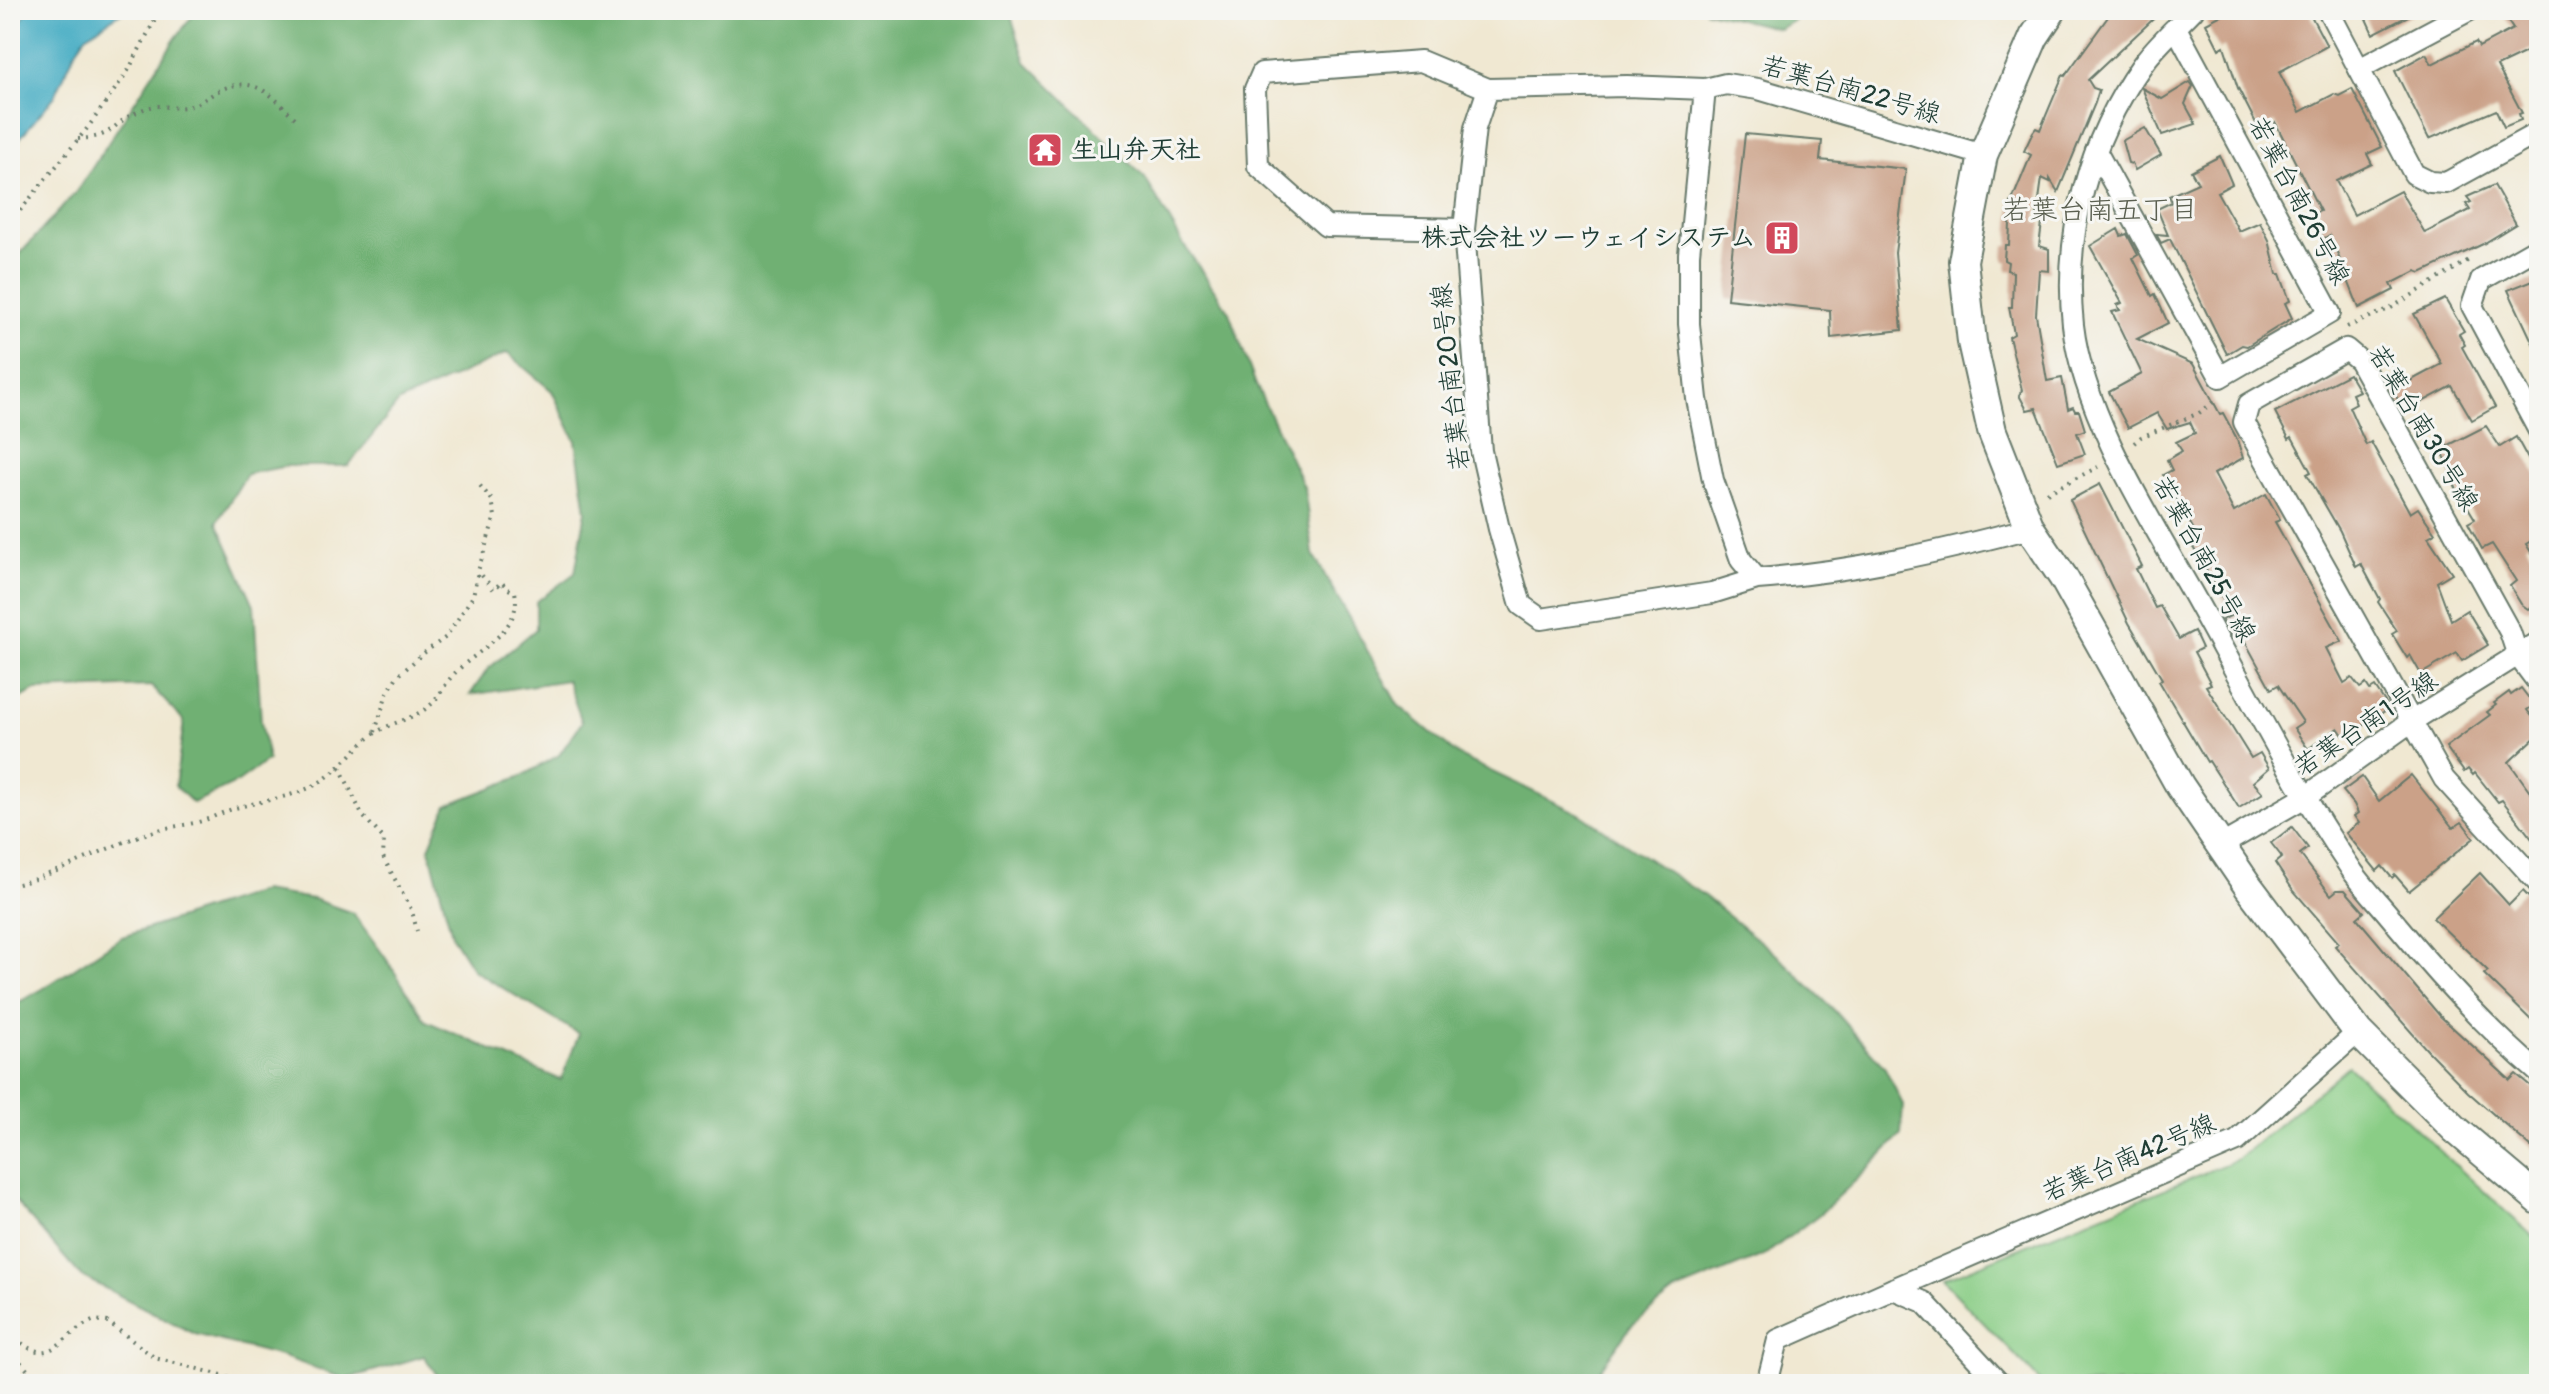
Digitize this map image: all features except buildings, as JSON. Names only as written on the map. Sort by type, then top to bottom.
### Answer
[{"type":"street","points":[[2052,10],[2034,37],[1983,155],[1963,261],[1972,342],[1992,431],[2030,528],[2063,577],[2180,786],[2220,846],[2358,1032],[2455,1129],[2539,1200]]},
{"type":"street","name":"若葉台南25号線","points":[[2193,10],[2143,64],[2120,102],[2096,151],[2078,204],[2071,290],[2073,325],[2084,377],[2115,453],[2307,796],[2354,873],[2435,971],[2539,1073]]},
{"type":"street","points":[[2328,10],[2414,174],[2430,182],[2446,183],[2539,132]]},
{"type":"street","points":[[2359,69],[2470,10]]},
{"type":"street","name":"若葉台南26号線","points":[[2096,151],[2220,377],[2330,313],[2176,28]]},
{"type":"street","points":[[1464,229],[1326,226],[1258,166],[1255,89],[1262,73],[1421,61],[1488,89],[1627,86],[1705,89],[1689,254],[1689,324],[1697,399],[1713,480],[1741,560],[1757,579]]},
{"type":"street","name":"若葉台南22号線","points":[[1705,89],[1726,84],[1758,89],[1983,155]]},
{"type":"street","name":"若葉台南20号線","points":[[1488,89],[1475,128],[1464,229],[1481,451],[1521,605],[1541,619],[1712,593],[1757,579],[1810,575],[1946,551],[2030,528]]},
{"type":"street","points":[[2539,247],[2481,280],[2472,306],[2539,431]]},
{"type":"street","name":"若葉台南30号線","points":[[2412,721],[2244,422],[2249,404],[2346,349],[2359,360],[2510,632],[2518,656]]},
{"type":"street","name":"若葉台南1号線","points":[[2220,846],[2307,796],[2412,721],[2539,642]]},
{"type":"street","points":[[2518,656],[2539,684]]},
{"type":"street","points":[[2412,721],[2444,779],[2539,884]]},
{"type":"street","name":"若葉台南42号線","points":[[1767,1384],[1778,1340],[2237,1141],[2358,1032]]},
{"type":"street","points":[[1893,1289],[1924,1302],[2000,1384]]},
{"type":"path","points":[[10,223],[128,71],[160,10]]},
{"type":"path","points":[[78,139],[98,138],[112,132],[125,118],[154,104],[184,108],[198,104],[220,90],[254,84],[263,88],[297,120]]},
{"type":"path","points":[[2047,493],[2107,463]]},
{"type":"path","points":[[374,734],[386,696],[396,678],[446,637],[473,596],[495,516],[492,500],[477,482]]},
{"type":"path","points":[[10,886],[69,867],[155,831],[203,821],[237,808],[310,788],[340,767],[374,734],[427,709],[466,661],[497,638],[514,616],[518,605],[515,592],[501,582],[494,590],[478,571]]},
{"type":"path","points":[[340,767],[362,815],[384,839],[383,857],[412,911],[417,931]]},
{"type":"path","points":[[10,1332],[24,1347],[39,1351],[52,1349],[95,1320],[108,1322],[155,1358],[257,1384]]},
{"type":"path","points":[[10,1350],[31,1374],[34,1384]]},
{"type":"green space","points":[[197,10],[1009,10],[1026,62],[1145,178],[1182,242],[1228,310],[1256,385],[1304,487],[1313,554],[1398,705],[1459,756],[1580,814],[1703,895],[1778,956],[1834,1010],[1885,1068],[1903,1105],[1901,1135],[1821,1213],[1766,1254],[1676,1291],[1632,1325],[1597,1374],[1595,1384],[443,1384],[424,1356],[346,1379],[284,1357],[195,1334],[81,1276],[10,1195],[10,1007],[122,937],[262,891],[313,899],[353,913],[426,1021],[561,1080],[579,1034],[473,970],[453,938],[429,848],[447,805],[522,776],[559,755],[582,722],[567,680],[470,695],[488,669],[536,629],[536,602],[575,573],[586,511],[576,441],[552,391],[507,353],[399,402],[348,466],[287,466],[247,474],[217,522],[254,605],[261,722],[268,760],[238,782],[193,803],[175,786],[184,721],[151,686],[36,690],[13,702],[10,709],[10,265],[78,190]]},
{"type":"green space","points":[[1704,10],[1811,10],[1779,29]]},
{"type":"green space","points":[[2348,1066],[2539,1242],[2539,1384],[2043,1384],[1942,1280],[2238,1159]]},
{"type":"water","points":[[28,10],[125,10],[86,36],[76,50],[55,96],[10,150],[10,38]]},
{"type":"place","name":"生山弁天社","points":[[1045,150]]},
{"type":"place","name":"株式会社ツーウェイシステム","points":[[1782,238]]},
{"type":"district","name":"若葉台南五丁目","points":[[2100,210]]}]
